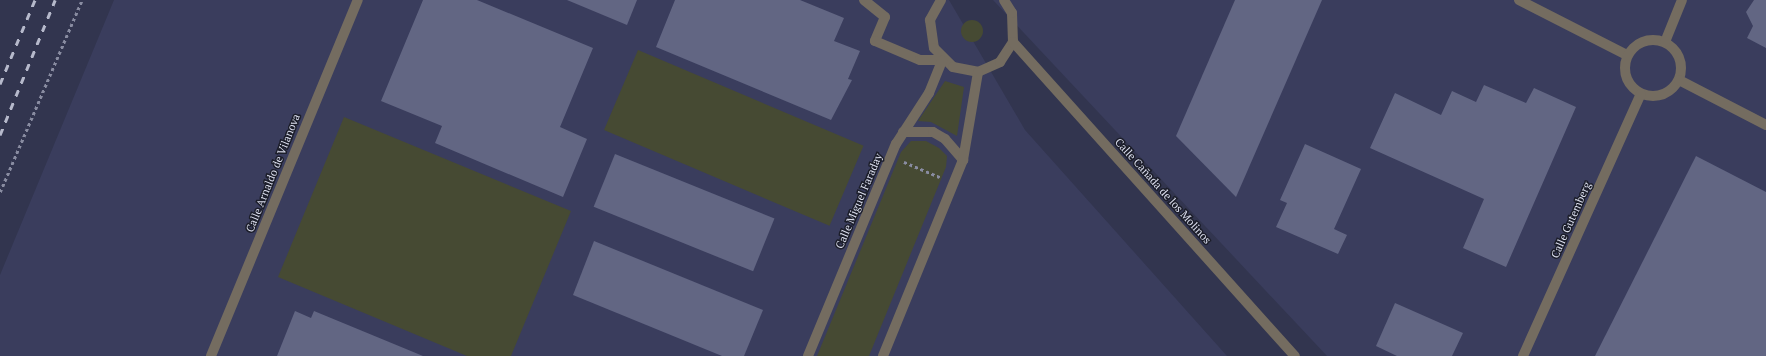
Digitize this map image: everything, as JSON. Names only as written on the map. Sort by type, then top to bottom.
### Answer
[{"type":"street","name":"Calle Arnaldo de Vilanova","points":[[211,356],[358,0]]},
{"type":"street","points":[[864,0],[885,17],[874,41],[920,60],[942,60],[965,71],[978,72],[1000,62],[1013,42],[1015,28],[1005,1]]},
{"type":"street","points":[[940,0],[930,20],[929,34],[942,60]]},
{"type":"street","points":[[1519,0],[1628,55]]},
{"type":"street","points":[[1664,42],[1682,0]]},
{"type":"street","points":[[1645,40],[1664,42],[1678,54],[1679,80],[1667,93],[1658,96],[1640,94],[1627,80],[1624,71],[1628,55],[1645,40]]},
{"type":"street","name":"Calle Cañada de los Molinos","points":[[1013,42],[1295,356]]},
{"type":"street","name":"Calle Miguel Faraday","points":[[808,356],[891,156],[903,132],[929,93],[942,60]]},
{"type":"street","points":[[883,356],[963,160],[978,72]]},
{"type":"street","points":[[1679,80],[1766,125]]},
{"type":"street","name":"Calle Gutemberg","points":[[1523,356],[1640,94]]},
{"type":"street","points":[[903,132],[933,132],[945,139],[963,160]]},
{"type":"path","points":[[0,192],[82,0]]},
{"type":"path","points":[[891,156],[954,182]]},
{"type":"shaded area","points":[[114,0],[949,0],[1025,130],[1227,356],[0,356],[0,275]]},
{"type":"shaded area","points":[[993,0],[1766,0],[1766,356],[1327,356]]},
{"type":"green space","points":[[972,20],[980,23],[983,31],[980,39],[972,42],[964,39],[961,31],[964,23]]},
{"type":"green space","points":[[638,50],[864,146],[830,226],[604,130]]},
{"type":"green space","points":[[945,81],[964,87],[957,136],[931,122],[918,121]]},
{"type":"green space","points":[[344,117],[571,211],[511,356],[467,356],[278,277]]},
{"type":"green space","points":[[911,141],[926,141],[939,148],[947,156],[946,167],[869,356],[817,356],[901,152]]},
{"type":"building","points":[[423,0],[477,0],[593,48],[560,127],[587,139],[563,197],[435,143],[442,126],[381,101]]},
{"type":"building","points":[[567,0],[637,0],[627,25]]},
{"type":"building","points":[[675,0],[800,0],[844,18],[834,41],[860,51],[848,79],[852,80],[831,120],[656,47]]},
{"type":"building","points":[[1235,0],[1322,0],[1236,197],[1176,136]]},
{"type":"building","points":[[1754,0],[1766,0],[1766,48],[1747,38],[1753,26],[1746,12]]},
{"type":"building","points":[[1484,85],[1526,103],[1534,88],[1576,107],[1506,267],[1463,248],[1484,199],[1370,148],[1395,93],[1441,115],[1452,91],[1476,102]]},
{"type":"building","points":[[1305,144],[1361,169],[1334,229],[1347,235],[1338,254],[1276,227],[1287,203],[1280,200]]},
{"type":"building","points":[[615,154],[774,218],[753,271],[594,207]]},
{"type":"building","points":[[1696,156],[1766,192],[1766,356],[1595,356]]},
{"type":"building","points":[[594,241],[763,310],[744,356],[722,356],[573,295]]},
{"type":"building","points":[[1395,303],[1463,333],[1452,356],[1397,356],[1376,346]]},
{"type":"building","points":[[295,311],[311,318],[314,311],[423,356],[277,356]]},
{"type":"railway","points":[[0,84],[35,0]]},
{"type":"railway","points":[[0,135],[55,0]]}]
